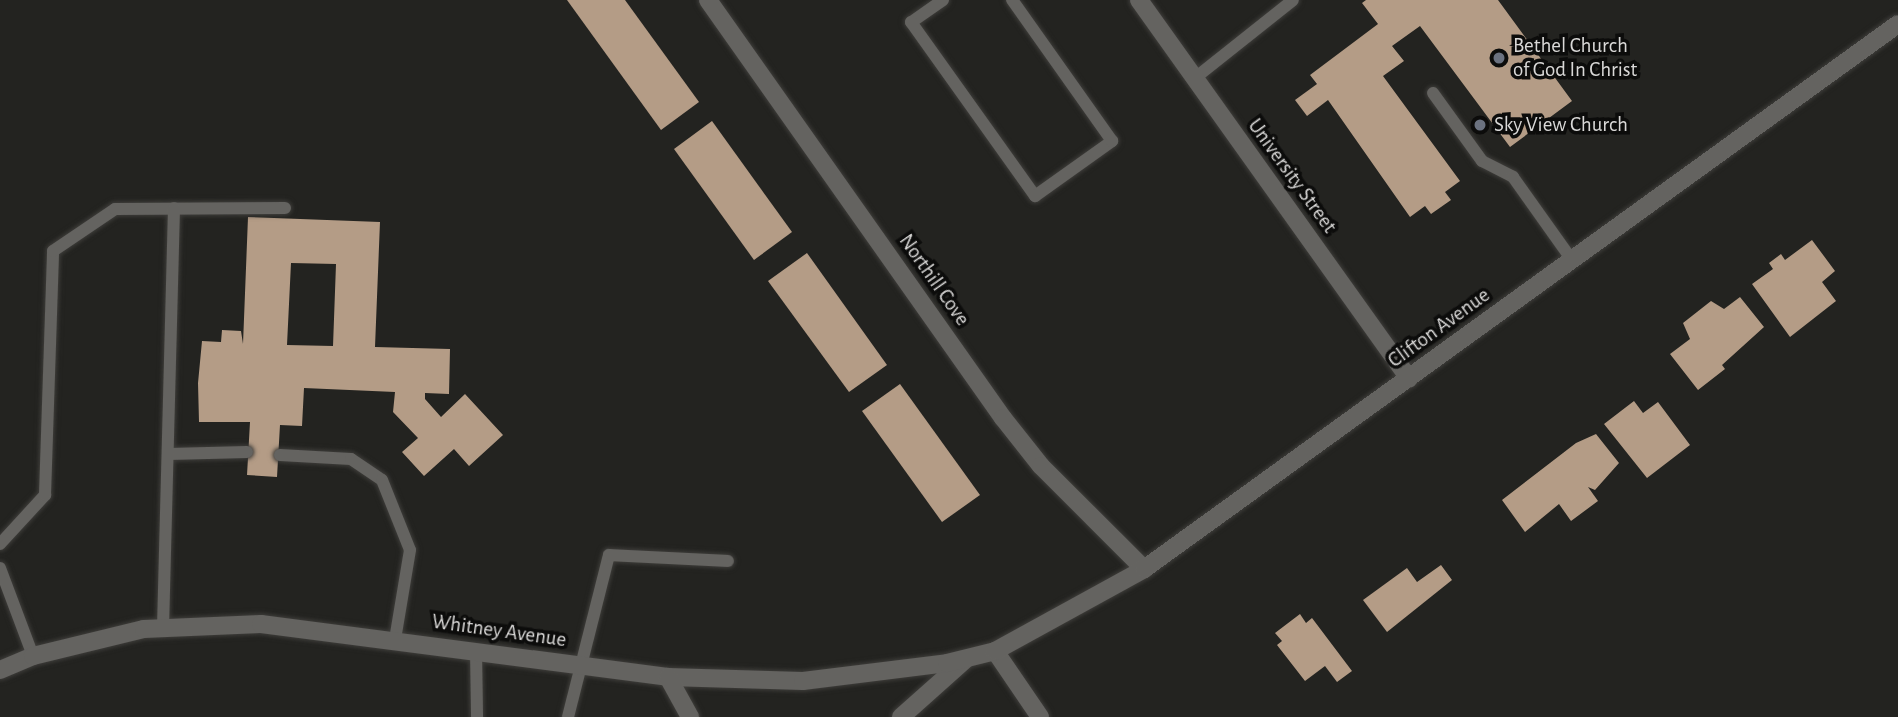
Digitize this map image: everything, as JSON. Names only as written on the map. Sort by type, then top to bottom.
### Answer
[{"type":"main road","name":"Northill Cove","points":[[708,0],[1003,418],[1041,466],[1144,569]]},
{"type":"main road","name":"University Street","points":[[1139,0],[1409,378]]},
{"type":"main road","name":"Clifton Avenue","points":[[995,651],[1144,569],[1898,24]]},
{"type":"main road","name":"Whitney Avenue","points":[[0,670],[33,656],[163,628],[261,624],[668,677],[803,681],[966,659],[995,651]]},
{"type":"main road","points":[[995,651],[1040,717]]},
{"type":"main road","points":[[901,717],[966,659]]},
{"type":"main road","points":[[668,677],[690,717]]},
{"type":"lane","points":[[943,0],[911,22],[1035,196],[1112,141],[1012,0]]},
{"type":"lane","points":[[1195,78],[1293,0]]},
{"type":"lane","points":[[1433,93],[1482,161],[1513,177],[1572,260]]},
{"type":"lane","points":[[163,628],[174,208]]},
{"type":"lane","points":[[0,544],[45,495],[53,251],[115,209],[285,208]]},
{"type":"lane","points":[[169,454],[247,452]]},
{"type":"lane","points":[[280,455],[351,459],[382,480],[410,550],[395,640]]},
{"type":"lane","points":[[568,717],[609,555],[728,561]]},
{"type":"lane","points":[[0,568],[33,656]]},
{"type":"lane","points":[[476,650],[477,717]]},
{"type":"building","points":[[567,0],[625,0],[699,102],[661,130]]},
{"type":"building","points":[[1366,0],[1498,0],[1572,101],[1510,147],[1420,26],[1392,46],[1404,61],[1383,76],[1460,181],[1445,192],[1451,200],[1431,214],[1425,206],[1410,217],[1328,100],[1307,116],[1295,100],[1317,84],[1310,75],[1378,24],[1362,3]]},
{"type":"building","points":[[712,121],[792,232],[754,260],[674,149]]},
{"type":"building","points":[[248,217],[380,222],[375,347],[450,349],[449,394],[425,393],[425,399],[441,417],[465,394],[503,435],[469,466],[454,449],[424,476],[402,452],[418,438],[393,412],[395,392],[304,388],[302,426],[280,425],[277,477],[247,475],[250,422],[199,422],[198,383],[202,341],[221,342],[222,330],[241,331],[243,344]],"holes":[[[291,263],[336,264],[333,346],[287,345]]]},
{"type":"building","points":[[1812,240],[1835,271],[1822,282],[1836,301],[1790,337],[1752,284],[1773,269],[1769,263],[1781,254],[1785,260]]},
{"type":"building","points":[[807,253],[887,365],[849,392],[768,281]]},
{"type":"building","points":[[1740,297],[1764,327],[1722,365],[1725,369],[1698,390],[1670,354],[1690,339],[1683,323],[1711,301],[1724,309]]},
{"type":"building","points":[[900,384],[980,495],[942,522],[862,411]]},
{"type":"building","points":[[1634,401],[1643,413],[1658,402],[1690,445],[1647,478],[1604,424]]},
{"type":"building","points":[[1596,434],[1619,463],[1595,490],[1588,487],[1598,501],[1571,521],[1559,504],[1525,532],[1502,500],[1576,443]]},
{"type":"building","points":[[1441,565],[1452,580],[1387,632],[1363,600],[1407,568],[1417,582]]},
{"type":"building","points":[[1300,614],[1306,623],[1312,618],[1352,671],[1337,682],[1325,666],[1305,681],[1277,645],[1282,641],[1275,633]]},
{"type":"place","name":"Bethel Church of God In Christ","points":[[1499,58]]},
{"type":"place","name":"Sky View Church","points":[[1480,125]]}]
